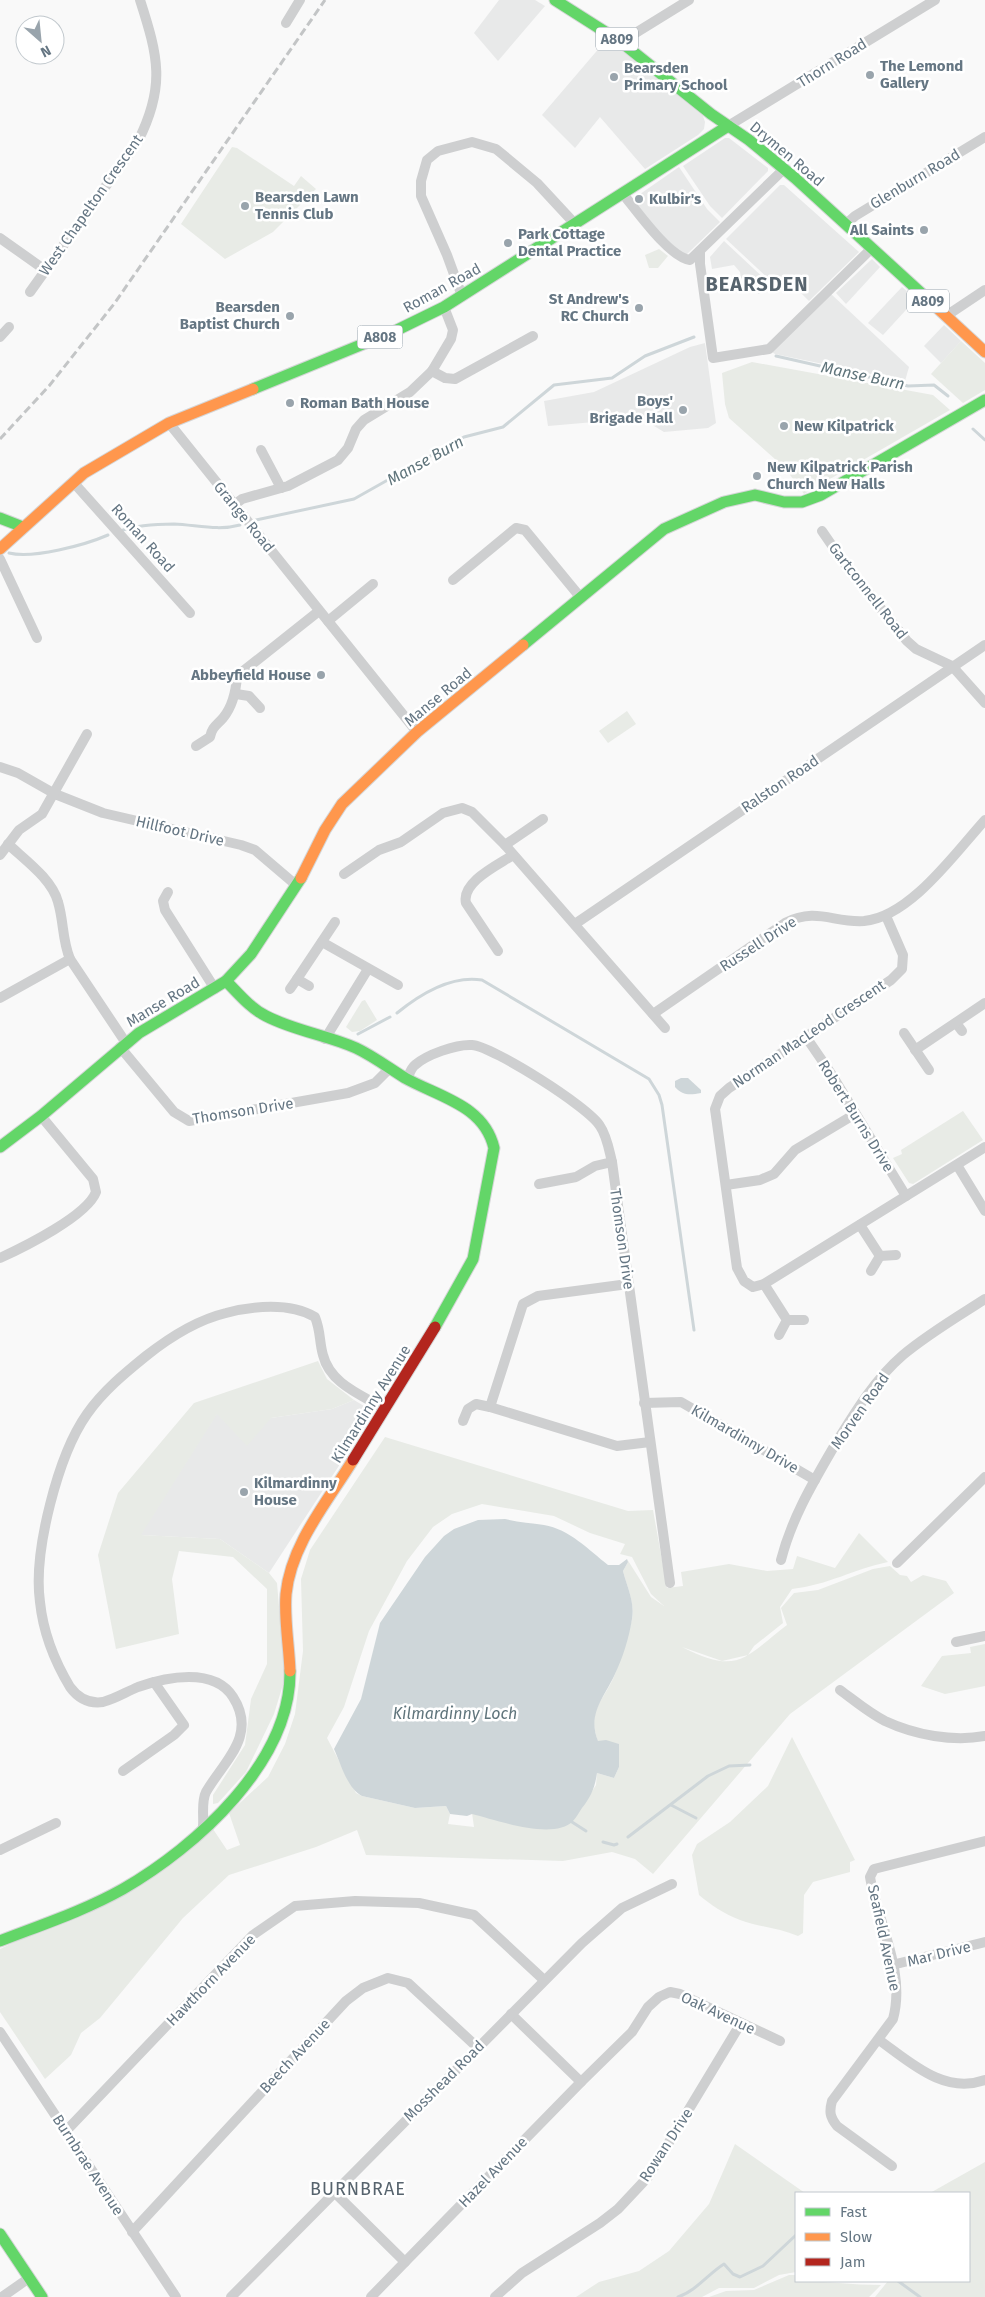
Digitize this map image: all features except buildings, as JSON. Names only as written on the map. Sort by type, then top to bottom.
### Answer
[{"type":"street","name":"West Chapelton Crescent","points":[[30,292],[138,141],[150,119],[156,90],[158,64],[140,0]]},
{"type":"street","points":[[286,23],[300,0]]},
{"type":"street","name":"Drymen Road","points":[[555,0],[621,42],[728,126],[749,140],[846,224],[985,352]]},
{"type":"street","points":[[621,42],[689,0]]},
{"type":"street","name":"Thorn Road","points":[[728,126],[935,0]]},
{"type":"street","name":"Roman Road","points":[[23,527],[84,473],[169,424],[395,331],[444,307],[728,126]]},
{"type":"street","name":"Glenburn Road","points":[[846,224],[863,211],[985,137]]},
{"type":"street","points":[[462,296],[447,255],[420,196],[421,181],[427,160],[438,151],[472,142],[496,149],[537,183],[575,224]]},
{"type":"street","points":[[623,194],[655,234],[683,259],[690,260],[784,169]]},
{"type":"street","points":[[0,238],[45,270]]},
{"type":"street","points":[[700,252],[713,358],[769,349],[871,249]]},
{"type":"street","points":[[946,316],[985,290]]},
{"type":"street","points":[[234,505],[242,499],[280,488],[338,460],[348,448],[356,429],[364,420],[410,392],[432,371],[451,340],[453,330],[444,307]]},
{"type":"street","points":[[0,336],[9,327]]},
{"type":"street","points":[[432,371],[445,378],[454,379],[533,336]]},
{"type":"street","name":"Manse Road","points":[[0,1147],[41,1116],[123,1045],[153,1024],[226,981],[251,954],[311,862],[332,818],[342,804],[417,732],[664,529],[724,502],[755,495],[784,502],[802,502],[821,495],[985,400]]},
{"type":"street","name":"Grange Road","points":[[169,424],[417,732]]},
{"type":"street","points":[[261,450],[280,488]]},
{"type":"street","name":"Roman Road","points":[[74,483],[190,614]]},
{"type":"street","points":[[0,518],[23,527]]},
{"type":"street","name":"A808","points":[[0,548],[23,527]]},
{"type":"street","points":[[453,580],[516,528],[525,530],[581,598]]},
{"type":"street","name":"Gartconnell Road","points":[[822,531],[842,560],[907,641],[916,650],[952,666],[985,703]]},
{"type":"street","points":[[0,559],[37,638]]},
{"type":"street","points":[[328,621],[373,584]]},
{"type":"street","points":[[196,746],[210,737],[212,729],[224,716],[236,694],[237,676],[320,611]]},
{"type":"street","name":"Ralston Road","points":[[574,924],[985,645]]},
{"type":"street","points":[[236,694],[249,696],[260,708]]},
{"type":"street","points":[[0,855],[18,830],[42,814],[87,734]]},
{"type":"street","name":"Hillfoot Drive","points":[[0,767],[18,773],[54,794],[103,813],[241,845],[255,850],[296,885]]},
{"type":"street","points":[[344,874],[379,850],[401,842],[443,813],[452,809],[462,808],[472,812],[514,855],[665,1028]]},
{"type":"street","points":[[505,845],[543,818]]},
{"type":"street","name":"Russell Drive","points":[[653,1014],[798,917],[813,915],[863,921],[886,916],[912,900],[985,820]]},
{"type":"street","name":"Thomson Drive","points":[[8,844],[42,877],[55,894],[65,947],[70,959],[123,1045],[174,1112],[189,1121],[348,1093],[375,1083],[389,1069]]},
{"type":"street","points":[[498,950],[466,903],[465,898],[471,884],[514,855]]},
{"type":"street","points":[[168,892],[163,902],[165,910],[215,989]]},
{"type":"street","name":"Norman MacLeod Crescent","points":[[764,1284],[753,1287],[744,1280],[737,1268],[715,1109],[720,1096],[729,1088],[891,980],[902,969],[903,955],[886,916]]},
{"type":"street","points":[[290,989],[335,922]]},
{"type":"street","points":[[322,942],[398,984]]},
{"type":"street","points":[[0,998],[70,959]]},
{"type":"street","points":[[324,1039],[368,969]]},
{"type":"street","points":[[297,979],[309,986]]},
{"type":"street","name":"Kilmardinny Avenue","points":[[0,1942],[57,1919],[122,1889],[161,1864],[221,1810],[260,1766],[284,1715],[291,1671],[286,1597],[290,1572],[299,1547],[453,1298],[473,1259],[494,1148],[489,1131],[477,1115],[464,1106],[389,1069],[356,1048],[324,1039],[265,1016],[252,1008],[226,981]]},
{"type":"street","points":[[915,1050],[959,1027],[985,1003]]},
{"type":"street","points":[[904,1034],[929,1070]]},
{"type":"street","name":"Robert Burns Drive","points":[[806,1037],[906,1196]]},
{"type":"street","name":"Thomson Drive","points":[[407,1078],[414,1066],[438,1053],[458,1045],[474,1045],[536,1077],[590,1113],[601,1126],[612,1162],[670,1583]]},
{"type":"street","points":[[726,1185],[760,1180],[774,1174],[795,1150],[855,1114]]},
{"type":"street","points":[[0,1258],[37,1239],[88,1206],[96,1192],[93,1179],[41,1116]]},
{"type":"street","points":[[787,1320],[764,1284],[985,1147]]},
{"type":"street","points":[[539,1184],[576,1177],[595,1166],[612,1162]]},
{"type":"street","points":[[957,1165],[985,1211]]},
{"type":"street","points":[[860,1225],[880,1256]]},
{"type":"street","points":[[880,1256],[896,1255]]},
{"type":"street","points":[[871,1271],[880,1256]]},
{"type":"street","points":[[490,1407],[523,1304],[538,1296],[628,1284]]},
{"type":"street","name":"Morven Road","points":[[780,1560],[793,1524],[815,1480],[850,1421],[876,1383],[902,1356],[940,1327],[985,1299]]},
{"type":"street","points":[[204,1826],[206,1794],[239,1744],[242,1729],[241,1714],[237,1704],[224,1687],[212,1681],[180,1677],[154,1682],[102,1702],[87,1701],[80,1698],[74,1693],[64,1677],[42,1618],[39,1601],[39,1569],[49,1509],[65,1458],[79,1428],[96,1402],[125,1372],[183,1331],[216,1315],[239,1310],[264,1307],[295,1310],[315,1317],[321,1336],[325,1364],[332,1375],[340,1382],[385,1409]]},
{"type":"street","points":[[787,1320],[804,1320]]},
{"type":"street","points":[[779,1335],[787,1320]]},
{"type":"street","name":"Kilmardinny Drive","points":[[644,1403],[681,1402],[815,1480]]},
{"type":"street","points":[[464,1421],[468,1409],[476,1404],[617,1446],[650,1442]]},
{"type":"street","points":[[897,1563],[985,1477]]},
{"type":"street","points":[[956,1642],[985,1636]]},
{"type":"street","points":[[123,1770],[184,1725],[154,1682]]},
{"type":"street","points":[[840,1690],[886,1721],[915,1732],[941,1737],[985,1736]]},
{"type":"street","points":[[204,1805],[210,1811],[221,1810]]},
{"type":"street","points":[[0,1850],[56,1822]]},
{"type":"street","name":"Seafield Avenue","points":[[892,2166],[837,2126],[831,2117],[830,2109],[832,2101],[879,2040],[892,2019],[896,2005],[897,1994],[892,1965],[870,1878],[874,1869],[985,1841]]},
{"type":"street","name":"Mosshead Road","points":[[230,2297],[544,1980],[622,1908],[672,1884]]},
{"type":"street","name":"Hawthorn Avenue","points":[[66,2131],[253,1935],[295,1906],[355,1901],[419,1903],[474,1915],[544,1980]]},
{"type":"street","name":"Mar Drive","points":[[892,1965],[985,1942]]},
{"type":"street","name":"Beech Avenue","points":[[132,2232],[346,2001],[363,1988],[388,1978],[408,1983],[477,2047]]},
{"type":"street","name":"Oak Avenue","points":[[581,2082],[632,2032],[648,2007],[659,1997],[670,1992],[680,1994],[780,2041]]},
{"type":"street","points":[[510,2014],[581,2082]]},
{"type":"street","name":"Rowan Drive","points":[[494,2297],[522,2273],[600,2223],[618,2209],[648,2177],[741,2023]]},
{"type":"street","name":"Burnbrae Avenue","points":[[0,2032],[176,2297]]},
{"type":"street","points":[[879,2040],[933,2077],[944,2082],[962,2084],[985,2080]]},
{"type":"street","name":"Hazel Avenue","points":[[405,2262],[581,2082]]},
{"type":"street","points":[[334,2192],[405,2262],[371,2297]]},
{"type":"street","points":[[0,2234],[42,2297]]},
{"type":"street","points":[[2,2297],[30,2278]]},
{"type":"shaded area","points":[[499,0],[535,0],[545,6],[498,61],[474,33]]},
{"type":"shaded area","name":"Bearsden Primary School","points":[[607,39],[703,116],[705,122],[704,129],[698,135],[645,169],[600,117],[575,148],[542,115]]},
{"type":"shaded area","points":[[725,138],[729,138],[768,168],[768,171],[722,218],[710,206],[683,166]]},
{"type":"shaded area","name":"Bearsden Lawn Tennis Club","points":[[232,147],[237,148],[294,186],[301,176],[316,189],[273,232],[225,259],[181,224]]},
{"type":"shaded area","points":[[679,167],[707,209],[720,222],[685,256],[655,228],[633,199]]},
{"type":"shaded area","points":[[780,185],[784,185],[859,252],[809,301],[795,287],[772,282],[726,239]]},
{"type":"shaded area","points":[[724,241],[769,283],[759,294],[741,278],[740,272],[734,265],[712,269],[710,257]]},
{"type":"shaded area","points":[[659,249],[668,256],[658,268],[649,268],[645,255]]},
{"type":"shaded area","points":[[872,259],[880,267],[846,304],[836,293]]},
{"type":"shaded area","points":[[902,287],[916,299],[883,335],[868,323]]},
{"type":"shaded area","points":[[831,294],[909,367],[905,381],[772,352]]},
{"type":"shaded area","points":[[944,325],[961,341],[941,363],[924,346]]},
{"type":"shaded area","points":[[961,341],[985,363],[985,390],[963,403],[931,374]]},
{"type":"shaded area","points":[[705,343],[716,423],[708,428],[664,432],[641,418],[548,426],[544,401],[594,392],[690,347]]},
{"type":"shaded area","points":[[752,362],[933,395],[950,410],[804,494],[785,468],[729,418],[725,404],[722,373]]},
{"type":"shaded area","points":[[627,711],[636,724],[608,743],[599,731]]},
{"type":"shaded area","points":[[365,1000],[377,1020],[360,1031],[352,1032],[346,1027],[362,1001]]},
{"type":"shaded area","points":[[963,1111],[983,1140],[913,1184],[909,1183],[893,1158],[902,1154],[901,1150]]},
{"type":"shaded area","points":[[318,1361],[327,1379],[354,1400],[332,1409],[271,1418],[247,1446],[217,1414],[141,1535],[220,1539],[269,1573],[277,1583],[285,1678],[274,1714],[246,1772],[218,1803],[213,1804],[213,1795],[245,1745],[251,1699],[267,1664],[267,1589],[233,1557],[179,1551],[172,1579],[179,1634],[116,1649],[98,1555],[118,1493],[194,1403]]},
{"type":"shaded area","points":[[354,1400],[374,1412],[269,1573],[220,1539],[140,1535],[217,1413],[271,1418],[332,1409]]},
{"type":"shaded area","points":[[385,1437],[628,1511],[653,1510],[667,1588],[683,1586],[681,1572],[729,1564],[767,1571],[793,1569],[797,1556],[835,1568],[859,1533],[888,1562],[829,1581],[792,1589],[780,1607],[783,1623],[754,1646],[748,1655],[787,1625],[781,1608],[794,1593],[818,1590],[873,1569],[890,1566],[900,1575],[907,1576],[911,1582],[923,1575],[946,1581],[954,1593],[790,1714],[653,1874],[635,1859],[612,1852],[563,1861],[366,1855],[357,1830],[316,1847],[229,1875],[183,1918],[100,2018],[81,2033],[71,2055],[45,2079],[0,2012],[0,1949],[155,1875],[213,1829],[227,1850],[240,1845],[229,1813],[268,1777],[285,1744],[295,1714],[303,1651],[301,1579],[310,1550]],"holes":[[[482,1504],[554,1516],[590,1533],[625,1544],[620,1554],[632,1557],[651,1594],[664,1606],[651,1597],[627,1559],[628,1562],[623,1571],[632,1601],[632,1619],[615,1674],[598,1705],[594,1721],[598,1742],[619,1744],[619,1767],[614,1778],[597,1773],[596,1785],[572,1822],[541,1829],[472,1813],[474,1827],[448,1824],[450,1814],[446,1806],[415,1808],[356,1793],[327,1738],[344,1707],[369,1631],[407,1561],[433,1527],[452,1514]],[[682,1647],[721,1661],[701,1655]],[[748,1655],[728,1661],[723,1661]]]},
{"type":"shaded area","points":[[985,1644],[985,1686],[945,1694],[921,1686],[942,1656],[971,1653],[970,1647]]},
{"type":"shaded area","points":[[792,1737],[855,1860],[850,1862],[850,1872],[813,1882],[804,1895],[803,1933],[798,1936],[740,1920],[708,1902],[699,1895],[692,1855],[697,1844],[730,1822],[768,1786]]},
{"type":"shaded area","points":[[735,2144],[804,2192],[795,2192],[795,2272],[779,2275],[754,2288],[719,2288],[702,2297],[576,2297],[599,2282],[639,2271],[669,2251],[709,2204]]},
{"type":"shaded area","points":[[985,2162],[985,2297],[875,2297],[887,2282],[970,2282],[970,2192],[932,2192]]},
{"type":"shaded area","points":[[789,2275],[795,2275],[795,2282],[881,2285],[869,2297],[709,2297],[726,2291],[754,2290]]},
{"type":"water","points":[[681,1078],[688,1078],[701,1090],[701,1093],[687,1094],[678,1090],[675,1087],[675,1081]]},
{"type":"water","name":"Kilmardinny Loch","points":[[505,1519],[544,1525],[562,1531],[570,1535],[608,1565],[619,1565],[627,1559],[628,1562],[623,1571],[633,1613],[631,1626],[621,1661],[598,1706],[594,1723],[598,1741],[606,1740],[619,1744],[619,1767],[614,1778],[597,1773],[590,1796],[573,1821],[564,1827],[539,1829],[524,1827],[472,1814],[467,1816],[450,1814],[446,1806],[415,1808],[362,1796],[348,1782],[334,1749],[361,1699],[380,1623],[425,1557],[444,1536],[454,1529],[478,1520]]},
{"type":"waterway","name":"Manse Burn","points":[[256,520],[354,499],[464,437],[503,427],[554,385],[612,378],[645,356],[694,337]]},
{"type":"waterway","name":"Manse Burn","points":[[776,356],[908,386],[934,385],[948,396]]},
{"type":"waterway","name":"Manse Burn","points":[[973,429],[985,440]]},
{"type":"waterway","name":"Manse Burn","points":[[120,531],[160,524],[216,528],[240,525]]},
{"type":"waterway","name":"Manse Burn","points":[[9,553],[45,553],[73,547],[108,535]]},
{"type":"waterway","points":[[397,1013],[425,993],[447,983],[470,979],[482,980],[649,1079],[659,1095],[662,1105],[694,1330]]},
{"type":"waterway","points":[[358,1034],[390,1017]]},
{"type":"waterway","points":[[628,1837],[708,1776],[729,1766],[750,1765]]},
{"type":"waterway","points":[[671,1805],[696,1818]]},
{"type":"waterway","points":[[572,1822],[586,1831]]},
{"type":"waterway","points":[[603,1842],[617,1844]]},
{"type":"waterway","points":[[678,2297],[691,2291],[724,2264],[733,2274],[740,2277],[763,2266],[795,2236]]},
{"type":"waterway","points":[[899,2282],[920,2297]]},
{"type":"railway","points":[[0,439],[49,386],[114,304],[325,0]]},
{"type":"traffic: fast","points":[[555,0],[621,42],[711,114],[749,140],[795,178],[932,303]]},
{"type":"traffic: fast","points":[[253,389],[395,331],[444,307],[728,126]]},
{"type":"traffic: fast","points":[[523,645],[664,529],[724,502],[755,495],[784,502],[802,502],[821,495],[985,400]]},
{"type":"traffic: fast","points":[[0,518],[23,527]]},
{"type":"traffic: fast","points":[[0,1147],[41,1116],[139,1033],[226,981],[251,954],[301,878]]},
{"type":"traffic: fast","points":[[226,981],[249,1005],[260,1013],[288,1026],[356,1048],[405,1078],[458,1104],[481,1122],[489,1133],[494,1148],[473,1259],[435,1327]]},
{"type":"traffic: fast","points":[[0,1941],[78,1911],[123,1889],[180,1850],[208,1826],[257,1769],[275,1738],[286,1705],[290,1671]]},
{"type":"traffic: fast","points":[[0,2234],[42,2297]]},
{"type":"traffic: slow","points":[[932,303],[985,352]]},
{"type":"traffic: slow","points":[[0,549],[84,473],[169,423],[253,389]]},
{"type":"traffic: slow","points":[[301,878],[325,830],[342,804],[417,732],[523,645]]},
{"type":"traffic: slow","points":[[290,1671],[286,1622],[286,1594],[289,1576],[303,1540],[353,1460]]},
{"type":"traffic: jam","points":[[353,1460],[435,1327]]},
{"type":"place","name":"The Lemond Gallery","points":[[870,75]]},
{"type":"place","name":"Bearsden Primary School","points":[[614,77]]},
{"type":"place","name":"Kulbir's","points":[[639,199]]},
{"type":"place","name":"Bearsden Lawn Tennis Club","points":[[245,206]]},
{"type":"place","name":"All Saints","points":[[924,230]]},
{"type":"place","name":"Park Cottage Dental Practice","points":[[508,243]]},
{"type":"place","name":"St Andrew's RC Church","points":[[639,308]]},
{"type":"place","name":"Bearsden Baptist Church","points":[[290,316]]},
{"type":"place","name":"Roman Bath House","points":[[290,403]]},
{"type":"place","name":"Boys' Brigade Hall","points":[[683,410]]},
{"type":"place","name":"New Kilpatrick","points":[[784,426]]},
{"type":"place","name":"New Kilpatrick Parish Church New Halls","points":[[757,476]]},
{"type":"place","name":"Abbeyfield House","points":[[321,675]]},
{"type":"place","name":"Kilmardinny House","points":[[244,1492]]},
{"type":"district","name":"BEARSDEN","points":[[757,284]]},
{"type":"district","name":"BURNBRAE","points":[[358,2189]]}]
